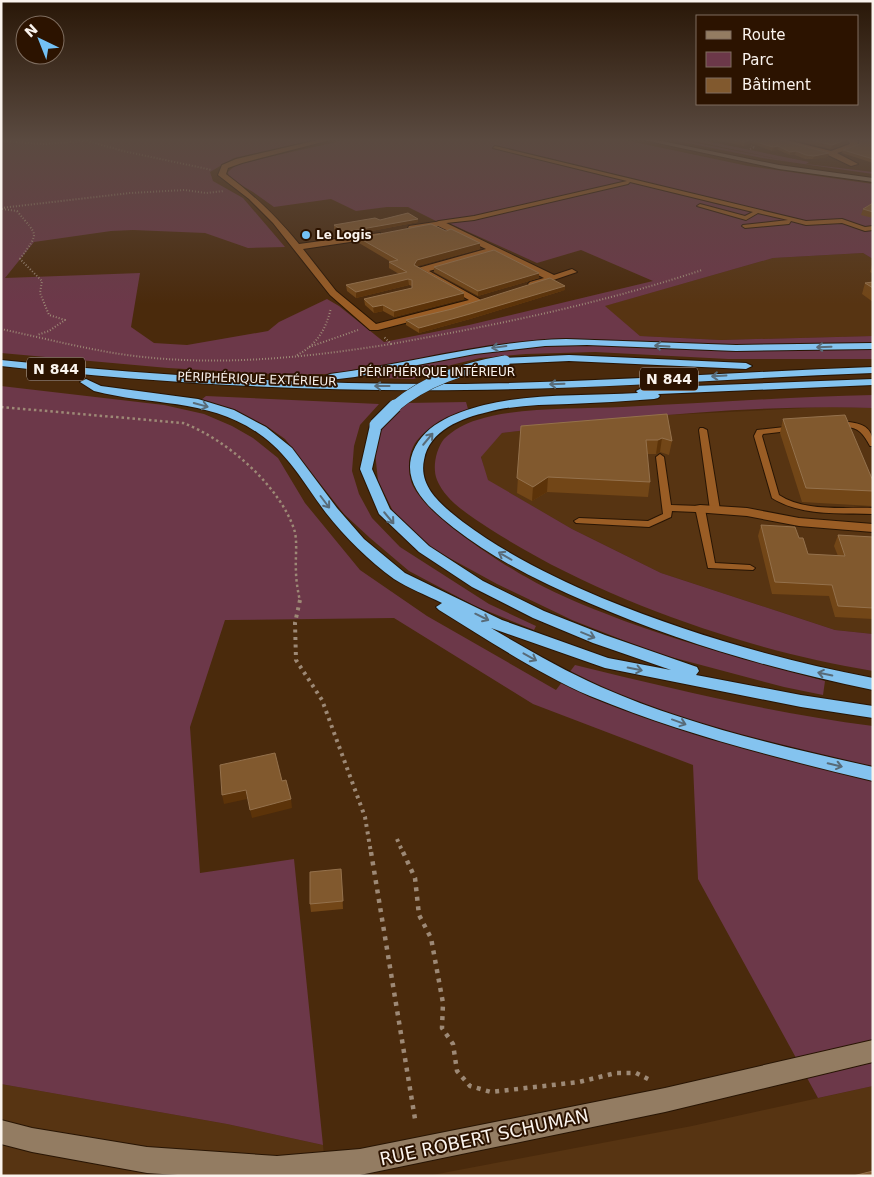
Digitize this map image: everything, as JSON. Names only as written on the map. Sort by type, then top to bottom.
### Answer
[{"type":"highway","points":[[110,374],[127,370],[264,378],[324,378],[366,373],[461,353],[510,346],[551,343],[613,343],[727,348],[873,346]]},
{"type":"highway","points":[[749,690],[652,658],[568,627],[483,586],[426,551],[396,526],[372,493],[364,465],[370,435],[384,414],[403,398],[425,385],[456,372],[505,361],[569,358],[710,365],[873,365]]},
{"type":"highway","name":"PÉRIPHÉRIQUE INTÉRIEUR","points":[[1,363],[110,374],[292,385],[466,387],[873,370]]},
{"type":"highway","name":"PÉRIPHÉRIQUE EXTÉRIEUR","points":[[1,374],[239,393],[384,396],[524,396],[873,382]]},
{"type":"highway","points":[[86,382],[98,389],[198,403],[230,413],[262,430],[288,451],[332,511],[359,542],[400,576],[452,613],[534,660],[595,691],[704,730],[775,751],[873,774]]},
{"type":"highway","points":[[722,388],[712,392],[523,403],[476,411],[444,425],[427,438],[419,452],[416,469],[417,477],[431,500],[461,526],[501,554],[575,592],[656,625],[731,650],[808,670],[873,684]]},
{"type":"highway","points":[[400,576],[496,624],[605,663],[801,701],[873,712]]},
{"type":"street","points":[[248,194],[276,220],[338,298],[351,304],[374,328],[482,300],[421,270],[494,250]]},
{"type":"street","points":[[402,230],[439,223],[553,278]]},
{"type":"street","points":[[297,247],[384,234]]},
{"type":"street","points":[[525,287],[572,272]]},
{"type":"street","points":[[700,509],[747,512],[799,522],[873,528]]},
{"type":"street","name":"RUE ROBERT SCHUMAN","points":[[1,1132],[32,1140],[147,1160],[277,1169],[360,1162],[665,1100],[873,1051]]},
{"type":"lane","points":[[439,223],[474,218],[577,194]]},
{"type":"lane","points":[[687,194],[806,223],[842,221],[865,229],[873,228]]},
{"type":"lane","points":[[713,200],[699,207],[746,218],[758,212]]},
{"type":"lane","points":[[745,226],[797,221]]},
{"type":"lane","points":[[826,425],[845,424],[863,428],[873,444]]},
{"type":"lane","points":[[806,427],[766,430],[760,432],[758,436],[775,496],[780,501],[791,505],[873,511]]},
{"type":"lane","points":[[703,430],[715,510]]},
{"type":"lane","points":[[579,521],[648,524],[668,515],[660,458]]},
{"type":"lane","points":[[666,508],[700,509],[710,566],[750,568]]},
{"type":"path","points":[[1,208],[122,194]]},
{"type":"path","points":[[1,208],[16,211],[35,233],[35,238],[20,259],[42,281],[40,293],[44,307],[49,314],[65,320],[49,331],[36,336]]},
{"type":"path","points":[[1,329],[127,355],[240,361],[292,357],[391,344],[559,310],[648,287],[702,270]]},
{"type":"path","points":[[292,357],[300,354],[317,341],[330,316],[333,301],[338,298]]},
{"type":"path","points":[[309,347],[342,334],[374,328],[391,344]]},
{"type":"path","points":[[1,407],[147,418],[183,424],[202,430],[228,447],[264,480],[284,509],[294,530],[300,602],[295,623],[296,660],[322,700],[365,817],[416,1119]]},
{"type":"path","points":[[397,839],[415,878],[419,915],[431,938],[443,1004],[442,1028],[452,1044],[457,1070],[470,1086],[491,1092],[579,1082],[616,1073],[636,1073],[652,1080],[665,1100]]},
{"type":"shaded area","points":[[863,253],[873,259],[873,336],[721,340],[640,336],[604,306],[773,258]]},
{"type":"shaded area","points":[[826,407],[873,408],[873,634],[835,630],[661,573],[572,529],[487,480],[481,456],[502,433],[628,417]]},
{"type":"shaded area","points":[[1,1084],[227,1124],[323,1145],[326,1176],[1,1176]]},
{"type":"shaded area","points":[[873,1086],[873,1176],[427,1176],[692,1126]]},
{"type":"green space","points":[[1,194],[236,194],[243,198],[285,247],[248,248],[205,233],[111,231],[34,242],[5,278],[140,273],[131,327],[154,343],[187,345],[268,331],[279,322],[327,299],[339,306],[384,342],[469,325],[653,281],[581,250],[537,263],[442,220],[436,221],[408,207],[387,207],[356,211],[331,199],[274,207],[256,194],[873,194],[873,259],[863,253],[773,258],[605,306],[640,336],[721,340],[873,336],[873,359],[728,359],[595,352],[526,354],[480,358],[439,368],[414,379],[378,378],[359,370],[326,374],[291,375],[168,368],[1,353]]},
{"type":"green space","points":[[1,386],[164,405],[204,414],[232,426],[253,438],[278,458],[305,503],[360,570],[427,616],[556,690],[575,665],[760,707],[873,726],[873,1086],[818,1098],[698,879],[693,765],[533,704],[394,618],[225,620],[190,727],[200,873],[294,859],[323,1145],[227,1124],[1,1084]]},
{"type":"green space","points":[[873,395],[873,408],[780,408],[687,413],[502,433],[481,457],[488,480],[572,529],[661,573],[835,630],[873,634],[873,671],[811,659],[750,643],[649,609],[583,580],[520,547],[460,508],[441,488],[435,470],[439,448],[444,439],[451,433],[473,421],[510,413],[548,409]]},
{"type":"green space","points":[[206,396],[379,404],[360,425],[354,446],[352,471],[359,494],[372,518],[400,547],[489,604],[536,626],[534,630],[475,606],[409,571],[344,514],[285,439],[268,427],[233,410],[201,400]]},
{"type":"green space","points":[[466,402],[468,409],[437,424],[417,440],[409,459],[411,481],[417,493],[428,506],[461,534],[513,570],[564,596],[658,633],[825,681],[823,695],[784,687],[656,653],[572,620],[497,584],[433,549],[395,515],[378,481],[375,452],[382,427],[406,403]]},
{"type":"building","points":[[873,203],[873,212],[863,209]]},
{"type":"building","points":[[408,213],[418,219],[345,232],[334,225],[375,218],[380,220]]},
{"type":"building","points":[[431,224],[446,231],[451,229],[480,243],[417,260],[414,265],[464,293],[394,311],[383,305],[373,307],[364,299],[412,288],[412,280],[408,279],[356,292],[346,285],[407,272],[389,262],[398,260],[359,238]]},
{"type":"building","points":[[494,250],[539,273],[478,291],[434,267]]},
{"type":"building","points":[[550,278],[565,286],[419,328],[406,320],[452,309]]},
{"type":"building","points":[[873,282],[873,288],[865,283]]},
{"type":"building","points":[[667,414],[672,441],[662,438],[646,440],[650,482],[548,477],[533,487],[517,478],[521,426]]},
{"type":"building","points":[[845,415],[873,481],[873,491],[806,488],[783,419]]},
{"type":"building","points":[[761,525],[795,527],[799,538],[803,538],[808,554],[845,556],[838,535],[873,537],[873,608],[838,606],[832,585],[775,582]]},
{"type":"building","points":[[275,753],[282,781],[286,780],[291,799],[250,810],[246,790],[222,795],[220,765]]},
{"type":"building","points":[[341,869],[343,901],[310,904],[310,872]]},
{"type":"building","points":[[873,1171],[873,1176],[853,1176]]},
{"type":"place","name":"Le Logis","points":[[306,235]]}]
